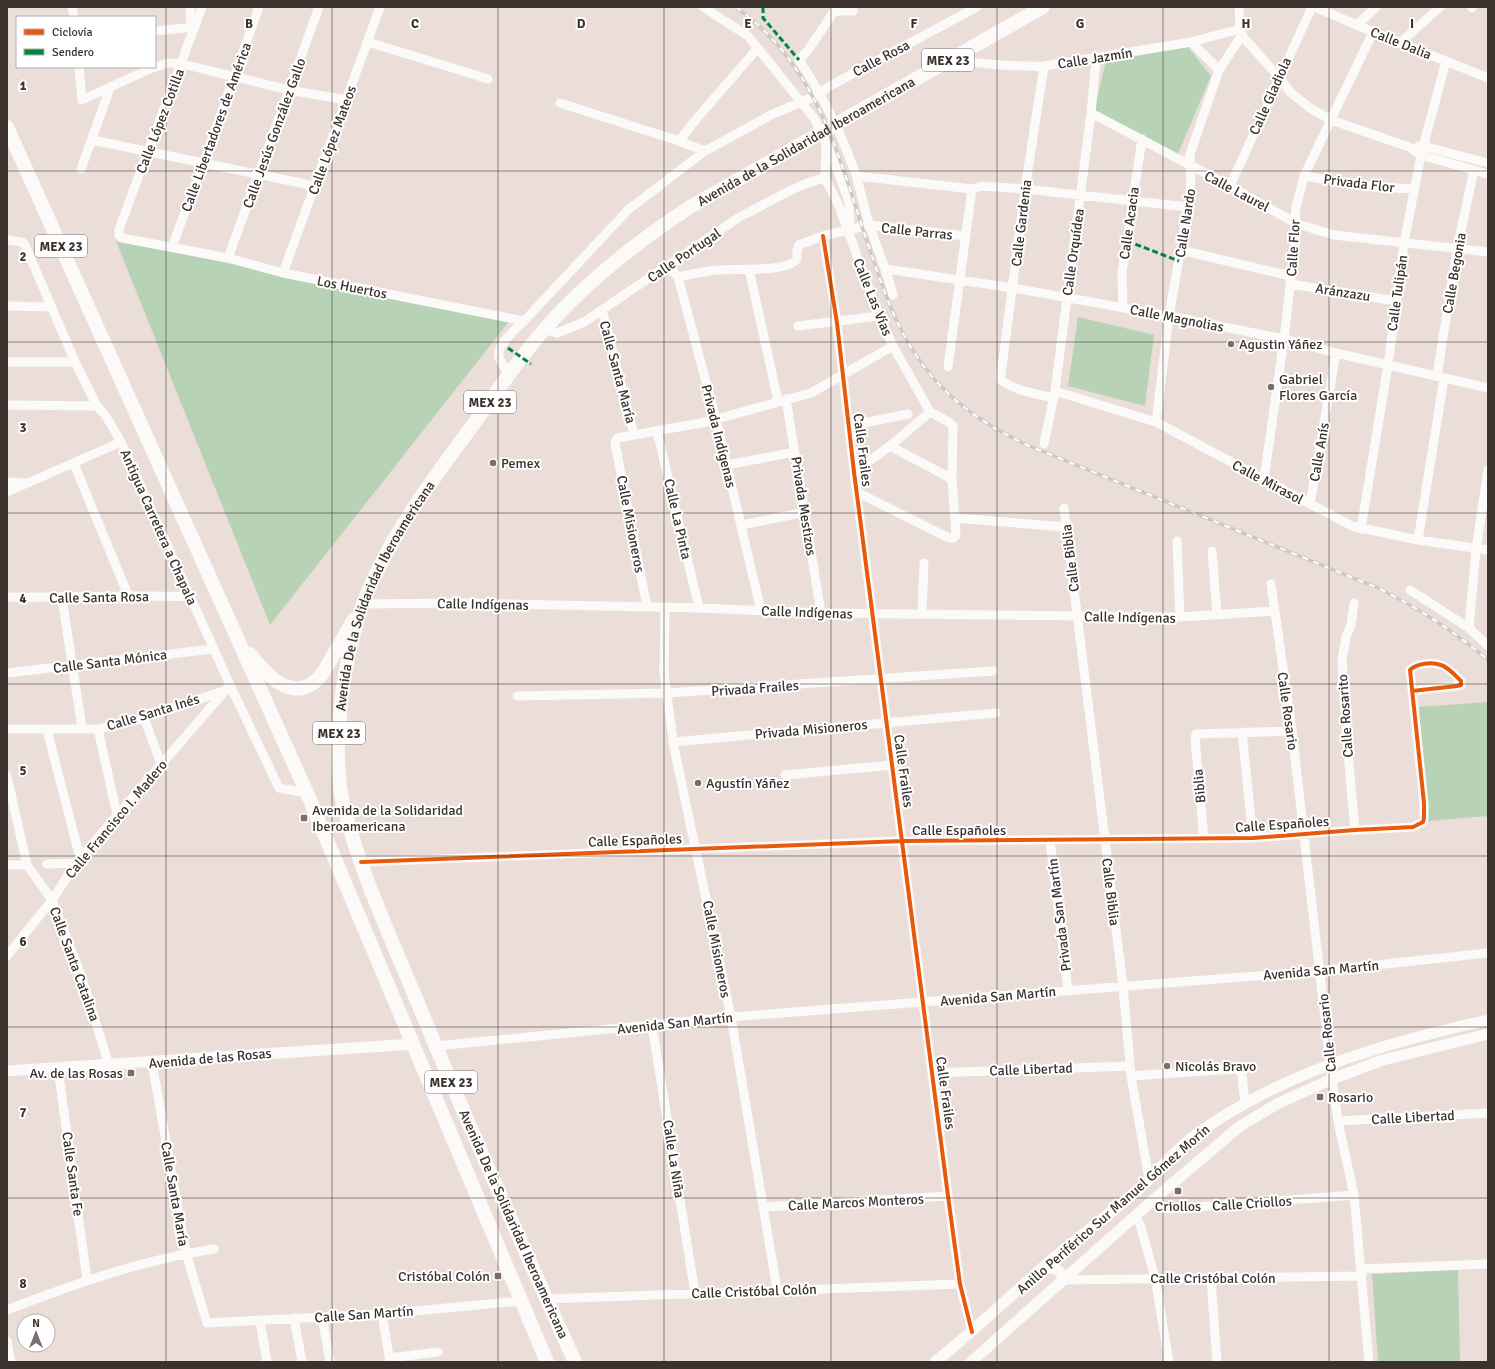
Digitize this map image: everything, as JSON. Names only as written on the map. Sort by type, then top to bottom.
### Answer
[{"type":"highway","name":"Avenida de la Solidaridad Iberoamericana","points":[[655,230],[690,207],[855,115],[1043,7]]},
{"type":"highway","name":"Avenida De la Solidaridad Iberoamericana","points":[[7,127],[307,793],[547,1362]]},
{"type":"highway","name":"Avenida De la Solidaridad Iberoamericana","points":[[575,1362],[436,1046],[361,862],[344,806],[340,781],[339,735],[342,693],[363,604],[378,570],[413,510],[509,374],[545,329],[565,307],[618,259],[655,230]]},
{"type":"highway","points":[[239,640],[266,674],[273,680],[292,688],[306,686],[318,679],[323,673],[363,604]]},
{"type":"highway","points":[[528,1318],[539,1362]]},
{"type":"street","points":[[156,32],[193,28],[190,7]]},
{"type":"street","name":"Calle López Cotilla","points":[[118,235],[202,7]]},
{"type":"street","name":"Calle Libertadores de América","points":[[172,247],[204,164],[259,7]]},
{"type":"street","name":"Calle Jesús González Gallo","points":[[228,258],[319,7]]},
{"type":"street","name":"Calle López Mateos","points":[[283,273],[380,7]]},
{"type":"street","points":[[703,7],[748,36],[757,49],[803,102],[814,118],[826,144],[830,149],[849,202],[849,231]]},
{"type":"street","name":"Calle Rosa","points":[[524,321],[629,208],[705,151],[773,114],[820,94],[828,87],[977,7]]},
{"type":"street","points":[[1239,7],[1241,32],[1290,92],[1310,108],[1331,120],[1409,147],[1488,163]]},
{"type":"street","name":"Calle Gladiola","points":[[1230,186],[1312,7]]},
{"type":"street","name":"Calle Dalia","points":[[1315,7],[1488,78]]},
{"type":"street","points":[[1357,25],[1376,7]]},
{"type":"street","points":[[1400,43],[1440,7]]},
{"type":"street","points":[[836,9],[853,11]]},
{"type":"street","name":"Calle Las Vías","points":[[836,9],[809,49],[799,60],[820,94],[842,141],[856,176],[893,295]]},
{"type":"street","name":"Calle Jazmín","points":[[947,61],[1024,67],[1044,66],[1096,59],[1241,32]]},
{"type":"street","name":"Calle Nardo","points":[[1156,422],[1169,316],[1188,207],[1191,181],[1189,166],[1190,154],[1219,70],[1241,32]]},
{"type":"street","name":"Calle Flor","points":[[1264,479],[1291,280],[1297,224],[1295,216],[1296,207],[1304,176],[1373,32]]},
{"type":"street","points":[[368,42],[488,80]]},
{"type":"street","points":[[1191,42],[1219,70]]},
{"type":"street","points":[[679,141],[757,49]]},
{"type":"street","name":"Calle Orquídea","points":[[1044,444],[1055,394],[1081,195],[1096,59]]},
{"type":"street","name":"Calle Tulipán","points":[[1361,528],[1388,365],[1404,243],[1422,150],[1446,61]]},
{"type":"street","points":[[156,67],[168,63],[182,64],[234,78],[346,100]]},
{"type":"street","name":"Calle Gardenia","points":[[1001,380],[1025,189],[1044,66]]},
{"type":"street","points":[[79,68],[82,100],[153,68]]},
{"type":"street","points":[[81,169],[110,88]]},
{"type":"street","points":[[560,103],[679,141],[705,151]]},
{"type":"street","name":"Calle Laurel","points":[[1091,113],[1142,139],[1189,166],[1230,186],[1297,224],[1334,235],[1488,252]]},
{"type":"street","name":"Calle Acacia","points":[[1123,308],[1122,272],[1142,139]]},
{"type":"street","points":[[92,140],[315,186]]},
{"type":"street","points":[[825,178],[826,144]]},
{"type":"street","points":[[1422,150],[1488,174]]},
{"type":"street","name":"Calle Begonia","points":[[1418,540],[1457,249],[1474,170]]},
{"type":"street","points":[[856,176],[972,189],[982,186],[1025,189],[1188,207]]},
{"type":"street","name":"Privada Flor","points":[[1304,176],[1364,186],[1414,189]]},
{"type":"street","name":"Calle Las Vías","points":[[825,178],[839,206],[849,231],[879,316],[893,346],[930,412]]},
{"type":"street","name":"Calle Portugal","points":[[545,329],[557,333],[584,322],[741,216],[764,206],[784,193],[807,182],[825,178]]},
{"type":"street","points":[[948,367],[972,189]]},
{"type":"street","points":[[678,277],[718,270],[749,269],[795,263],[798,260],[797,251],[799,246],[823,236],[870,225]]},
{"type":"street","name":"Calle Parras","points":[[870,225],[965,236]]},
{"type":"street","name":"Los Huertos","points":[[118,235],[122,238],[228,258],[283,273],[524,321]]},
{"type":"street","name":"Calle Frailes","points":[[823,236],[837,323],[842,375],[872,614],[924,1002],[948,1196],[960,1284],[972,1332]]},
{"type":"street","name":"Antigua Carretera a Chapala","points":[[7,240],[24,243],[75,362],[97,406],[106,416],[121,442],[191,596],[228,687],[279,788],[307,793]]},
{"type":"street","name":"Aránzazu","points":[[1180,250],[1291,280],[1396,301]]},
{"type":"street","name":"Privada Indígenas","points":[[668,266],[678,277],[716,419],[761,611]]},
{"type":"street","name":"Privada Mestizos","points":[[749,269],[795,452],[821,613]]},
{"type":"street","name":"Calle Magnolias","points":[[886,269],[1013,288],[1169,316],[1284,339],[1336,353],[1488,388]]},
{"type":"street","points":[[7,306],[52,307]]},
{"type":"street","name":"Calle Santa María","points":[[602,310],[634,434]]},
{"type":"street","points":[[798,326],[837,323],[879,316]]},
{"type":"street","points":[[509,374],[500,358],[499,350],[505,341],[524,321]]},
{"type":"street","points":[[634,434],[716,419],[812,392],[893,346]]},
{"type":"street","name":"Calle Anís","points":[[1310,504],[1336,353]]},
{"type":"street","points":[[7,362],[75,362]]},
{"type":"street","name":"Calle Mirasol","points":[[1001,380],[1020,389],[1055,394],[1156,422],[1310,504],[1361,528],[1418,540],[1488,550]]},
{"type":"street","points":[[7,405],[97,406]]},
{"type":"street","points":[[854,472],[890,446],[930,412],[949,422],[953,426],[952,479],[956,535],[953,538],[948,538],[857,492]]},
{"type":"street","points":[[849,426],[908,414]]},
{"type":"street","name":"Calle La Pinta","points":[[657,431],[699,608]]},
{"type":"street","name":"Calle Misioneros","points":[[634,434],[620,436],[615,440],[647,607]]},
{"type":"street","points":[[7,492],[74,464],[121,442]]},
{"type":"street","points":[[890,446],[952,479]]},
{"type":"street","points":[[726,465],[795,452]]},
{"type":"street","points":[[74,464],[128,595]]},
{"type":"street","points":[[1469,628],[1476,549],[1488,470]]},
{"type":"street","points":[[7,482],[28,483]]},
{"type":"street","name":"Calle Biblia","points":[[1064,508],[1076,616],[1123,986],[1131,1076],[1149,1179]]},
{"type":"street","points":[[742,525],[805,512]]},
{"type":"street","points":[[955,518],[1066,527]]},
{"type":"street","points":[[1177,541],[1180,617]]},
{"type":"street","points":[[1212,552],[1217,615]]},
{"type":"street","points":[[922,614],[924,563]]},
{"type":"street","name":"Calle Rosario","points":[[1271,584],[1292,731],[1302,834],[1320,970],[1332,1079],[1338,1121],[1354,1195],[1362,1273],[1368,1362]]},
{"type":"street","points":[[1410,590],[1469,628],[1488,646]]},
{"type":"street","name":"Calle Santa Rosa","points":[[7,597],[62,598],[128,595],[191,596]]},
{"type":"street","points":[[62,598],[74,666],[82,728]]},
{"type":"street","name":"Calle Indígenas","points":[[363,604],[458,603],[699,608],[872,614],[1180,617],[1274,611]]},
{"type":"street","name":"Calle Rosarito","points":[[1354,603],[1351,625],[1346,637],[1342,660],[1347,743],[1355,830]]},
{"type":"street","name":"Calle Misioneros","points":[[665,608],[664,672],[674,742],[731,1017],[776,1289]]},
{"type":"street","name":"Calle Santa Mónica","points":[[7,673],[213,649]]},
{"type":"street","name":"Calle Españoles","points":[[361,862],[902,841],[1050,841],[1253,838],[1413,827],[1420,825],[1424,818],[1410,670],[1414,666],[1422,664],[1441,665],[1461,681],[1461,685],[1457,686],[1412,691]]},
{"type":"street","name":"Privada Frailes","points":[[516,696],[667,693],[993,671]]},
{"type":"street","name":"Calle Santa Inés","points":[[7,729],[98,729],[144,718],[228,687]]},
{"type":"street","name":"Calle Francisco I. Madero","points":[[7,956],[52,900],[78,861],[117,815],[162,766],[228,687]]},
{"type":"street","name":"Privada Misioneros","points":[[674,742],[996,713]]},
{"type":"street","points":[[144,718],[162,766]]},
{"type":"street","points":[[98,729],[117,815]]},
{"type":"street","points":[[46,864],[78,861],[47,730]]},
{"type":"street","points":[[1253,838],[1242,732],[1292,731]]},
{"type":"street","name":"Biblia","points":[[1204,838],[1195,738],[1196,734],[1242,732]]},
{"type":"street","points":[[785,775],[892,765]]},
{"type":"street","name":"Calle Santa Catalina","points":[[7,776],[27,865],[52,900],[81,975],[109,1064]]},
{"type":"street","name":"Privada San Martín","points":[[1050,841],[1068,990]]},
{"type":"street","points":[[7,865],[27,865]]},
{"type":"street","name":"Avenida San Martín","points":[[436,1046],[731,1017],[1320,970],[1488,953]]},
{"type":"street","name":"Anillo Periférico Sur Manuel Gómez Morín","points":[[935,1362],[972,1332],[1043,1268],[1149,1179],[1192,1138],[1245,1104],[1285,1083],[1330,1064],[1385,1046],[1488,1020]]},
{"type":"street","name":"Calle La Niña","points":[[652,1025],[695,1293]]},
{"type":"street","name":"Anillo Periférico Sur Manuel Gómez Morín","points":[[971,1362],[1152,1201],[1240,1126],[1277,1104],[1332,1079],[1383,1060],[1488,1034]]},
{"type":"street","name":"Avenida de las Rosas","points":[[7,1071],[58,1069],[109,1064],[152,1063],[222,1056],[414,1044]]},
{"type":"street","name":"Calle Santa María","points":[[152,1063],[186,1253],[207,1323]]},
{"type":"street","name":"Calle Libertad","points":[[932,1073],[1130,1066]]},
{"type":"street","name":"Calle Santa Fe","points":[[58,1069],[87,1279]]},
{"type":"street","points":[[1131,1076],[1235,1069],[1239,1070],[1242,1075],[1245,1104]]},
{"type":"street","name":"Calle Libertad","points":[[1338,1121],[1488,1113]]},
{"type":"street","name":"Calle Criollos","points":[[1152,1201],[1170,1209],[1354,1195]]},
{"type":"street","name":"Calle Marcos Monteros","points":[[763,1207],[948,1196]]},
{"type":"street","points":[[1135,1216],[1140,1224],[1154,1278],[1169,1362]]},
{"type":"street","points":[[7,1310],[87,1279],[186,1253],[214,1249]]},
{"type":"street","name":"Calle Cristóbal Colón","points":[[1064,1280],[1154,1278],[1211,1279],[1362,1273],[1488,1264]]},
{"type":"street","points":[[1043,1268],[1055,1268],[1061,1273],[1064,1280]]},
{"type":"street","points":[[1211,1279],[1217,1362]]},
{"type":"street","name":"Calle Cristóbal Colón","points":[[547,1299],[776,1289],[960,1284]]},
{"type":"street","name":"Calle San Martín","points":[[207,1323],[382,1314],[521,1301]]},
{"type":"street","points":[[382,1314],[390,1360],[438,1352]]},
{"type":"street","points":[[322,1317],[330,1362]]},
{"type":"street","points":[[294,1318],[302,1362]]},
{"type":"street","points":[[260,1321],[267,1362]]},
{"type":"street","points":[[7,1341],[11,1362]]},
{"type":"green space","points":[[1188,47],[1211,76],[1177,156],[1094,111],[1106,61]]},
{"type":"green space","points":[[116,241],[511,319],[270,625]]},
{"type":"green space","points":[[1078,317],[1154,335],[1145,406],[1068,386]]},
{"type":"green space","points":[[1488,702],[1488,816],[1428,821],[1419,707]]},
{"type":"green space","points":[[1458,1270],[1460,1362],[1378,1362],[1372,1274]]},
{"type":"railway","points":[[736,7],[766,32],[790,60],[809,90],[825,122],[839,156],[894,316],[907,341],[923,365],[957,402],[998,430],[1027,445],[1378,588],[1435,621],[1462,639],[1488,660]]},
{"type":"marked path","points":[[763,7],[763,18],[799,60]]},
{"type":"marked path","points":[[1127,241],[1179,261]]},
{"type":"marked path","points":[[508,348],[531,364]]},
{"type":"cycle path","points":[[823,236],[837,323],[854,472],[948,1196],[960,1284],[972,1332]]},
{"type":"cycle path","points":[[361,862],[902,841],[1253,838],[1413,827],[1423,822],[1424,803],[1410,670],[1417,666],[1429,663],[1437,664],[1444,666],[1461,681],[1461,685],[1457,686],[1412,691]]},
{"type":"place","name":"Agustin Yáñez","points":[[1231,344]]},
{"type":"place","name":"Gabriel Flores García","points":[[1271,387]]},
{"type":"place","name":"Pemex","points":[[493,463]]},
{"type":"place","name":"Agustín Yáñez","points":[[698,783]]},
{"type":"place","name":"Avenida de la Solidaridad Iberoamericana","points":[[304,818]]},
{"type":"place","name":"Nicolás Bravo","points":[[1167,1066]]},
{"type":"place","name":"Av. de las Rosas","points":[[131,1073]]},
{"type":"place","name":"Rosario","points":[[1320,1097]]},
{"type":"place","name":"Criollos","points":[[1178,1191]]},
{"type":"place","name":"Cristóbal Colón","points":[[498,1276]]}]
